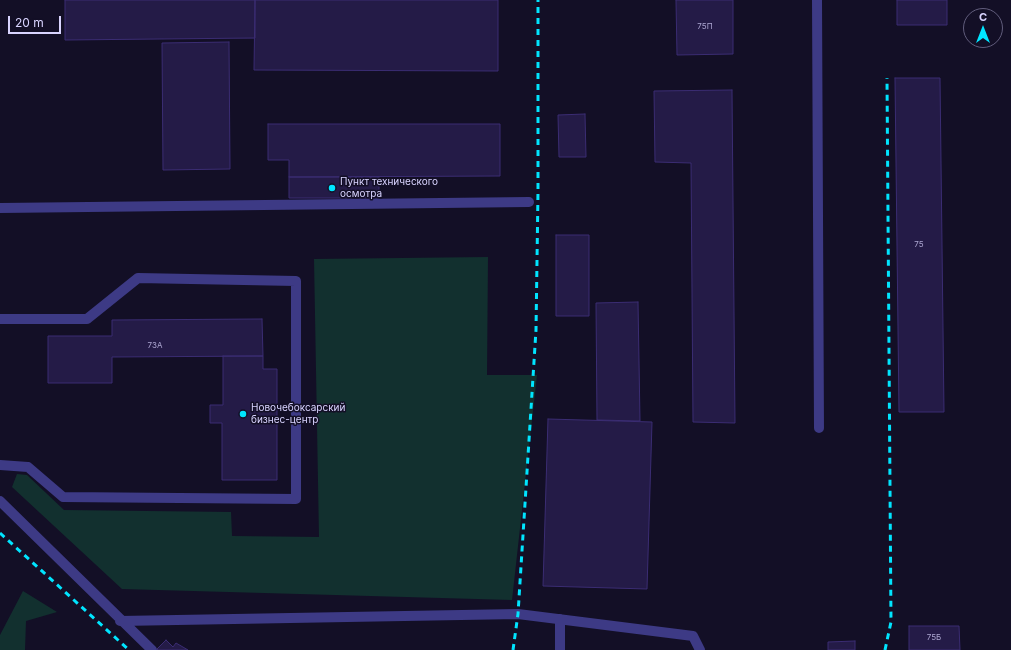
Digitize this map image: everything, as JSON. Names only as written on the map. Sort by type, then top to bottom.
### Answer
[{"type":"lane","points":[[817,0],[819,428]]},
{"type":"lane","points":[[0,208],[529,202]]},
{"type":"lane","points":[[0,319],[87,319],[138,278],[296,281],[296,499],[63,497],[28,467],[0,465]]},
{"type":"lane","points":[[0,501],[120,621],[152,650]]},
{"type":"lane","points":[[120,621],[518,614],[693,636],[700,650]]},
{"type":"lane","points":[[560,619],[560,650]]},
{"type":"green space","points":[[488,257],[487,375],[537,375],[512,600],[122,589],[12,487],[17,474],[27,475],[64,510],[231,512],[232,536],[319,537],[314,259]]},
{"type":"green space","points":[[23,591],[57,612],[26,621],[25,650],[0,650],[0,635]]},
{"type":"building","points":[[65,0],[255,0],[255,38],[65,40]]},
{"type":"building","points":[[255,0],[498,0],[498,71],[254,70]]},
{"type":"building","points":[[676,0],[733,0],[733,54],[677,55]]},
{"type":"building","points":[[897,0],[947,0],[947,25],[897,25]]},
{"type":"building","points":[[229,42],[230,169],[163,170],[162,43]]},
{"type":"building","points":[[895,78],[940,78],[944,412],[899,412]]},
{"type":"building","points":[[732,90],[735,423],[693,422],[691,163],[655,162],[654,91]]},
{"type":"building","points":[[585,114],[586,157],[559,157],[558,115]]},
{"type":"building","points":[[268,124],[500,124],[500,176],[289,177],[289,160],[268,160]]},
{"type":"building","points":[[289,177],[379,177],[379,198],[289,198]]},
{"type":"building","points":[[556,235],[589,235],[589,316],[556,316]]},
{"type":"building","points":[[638,302],[640,421],[597,420],[596,303]]},
{"type":"building","points":[[262,319],[263,356],[112,357],[112,383],[48,383],[48,336],[112,336],[112,320]]},
{"type":"building","name":"Новочебоксарский бизнес-центр","points":[[223,356],[263,356],[263,369],[277,369],[277,480],[222,480],[222,423],[210,423],[210,405],[223,405]]},
{"type":"building","points":[[548,419],[652,422],[647,589],[543,586]]},
{"type":"building","points":[[909,626],[959,626],[960,650],[909,650]]},
{"type":"building","points":[[166,640],[173,647],[176,643],[188,650],[158,650],[157,649]]},
{"type":"building","points":[[855,641],[855,650],[828,650],[828,642]]},
{"type":"railway","points":[[513,650],[518,614],[536,330],[538,0]]},
{"type":"railway","points":[[885,650],[891,622],[887,78]]},
{"type":"railway","points":[[0,533],[129,650]]},
{"type":"place","name":"Пункт технического осмотра","points":[[332,188]]},
{"type":"place","name":"Новочебоксарский бизнес-центр","points":[[243,414]]}]
